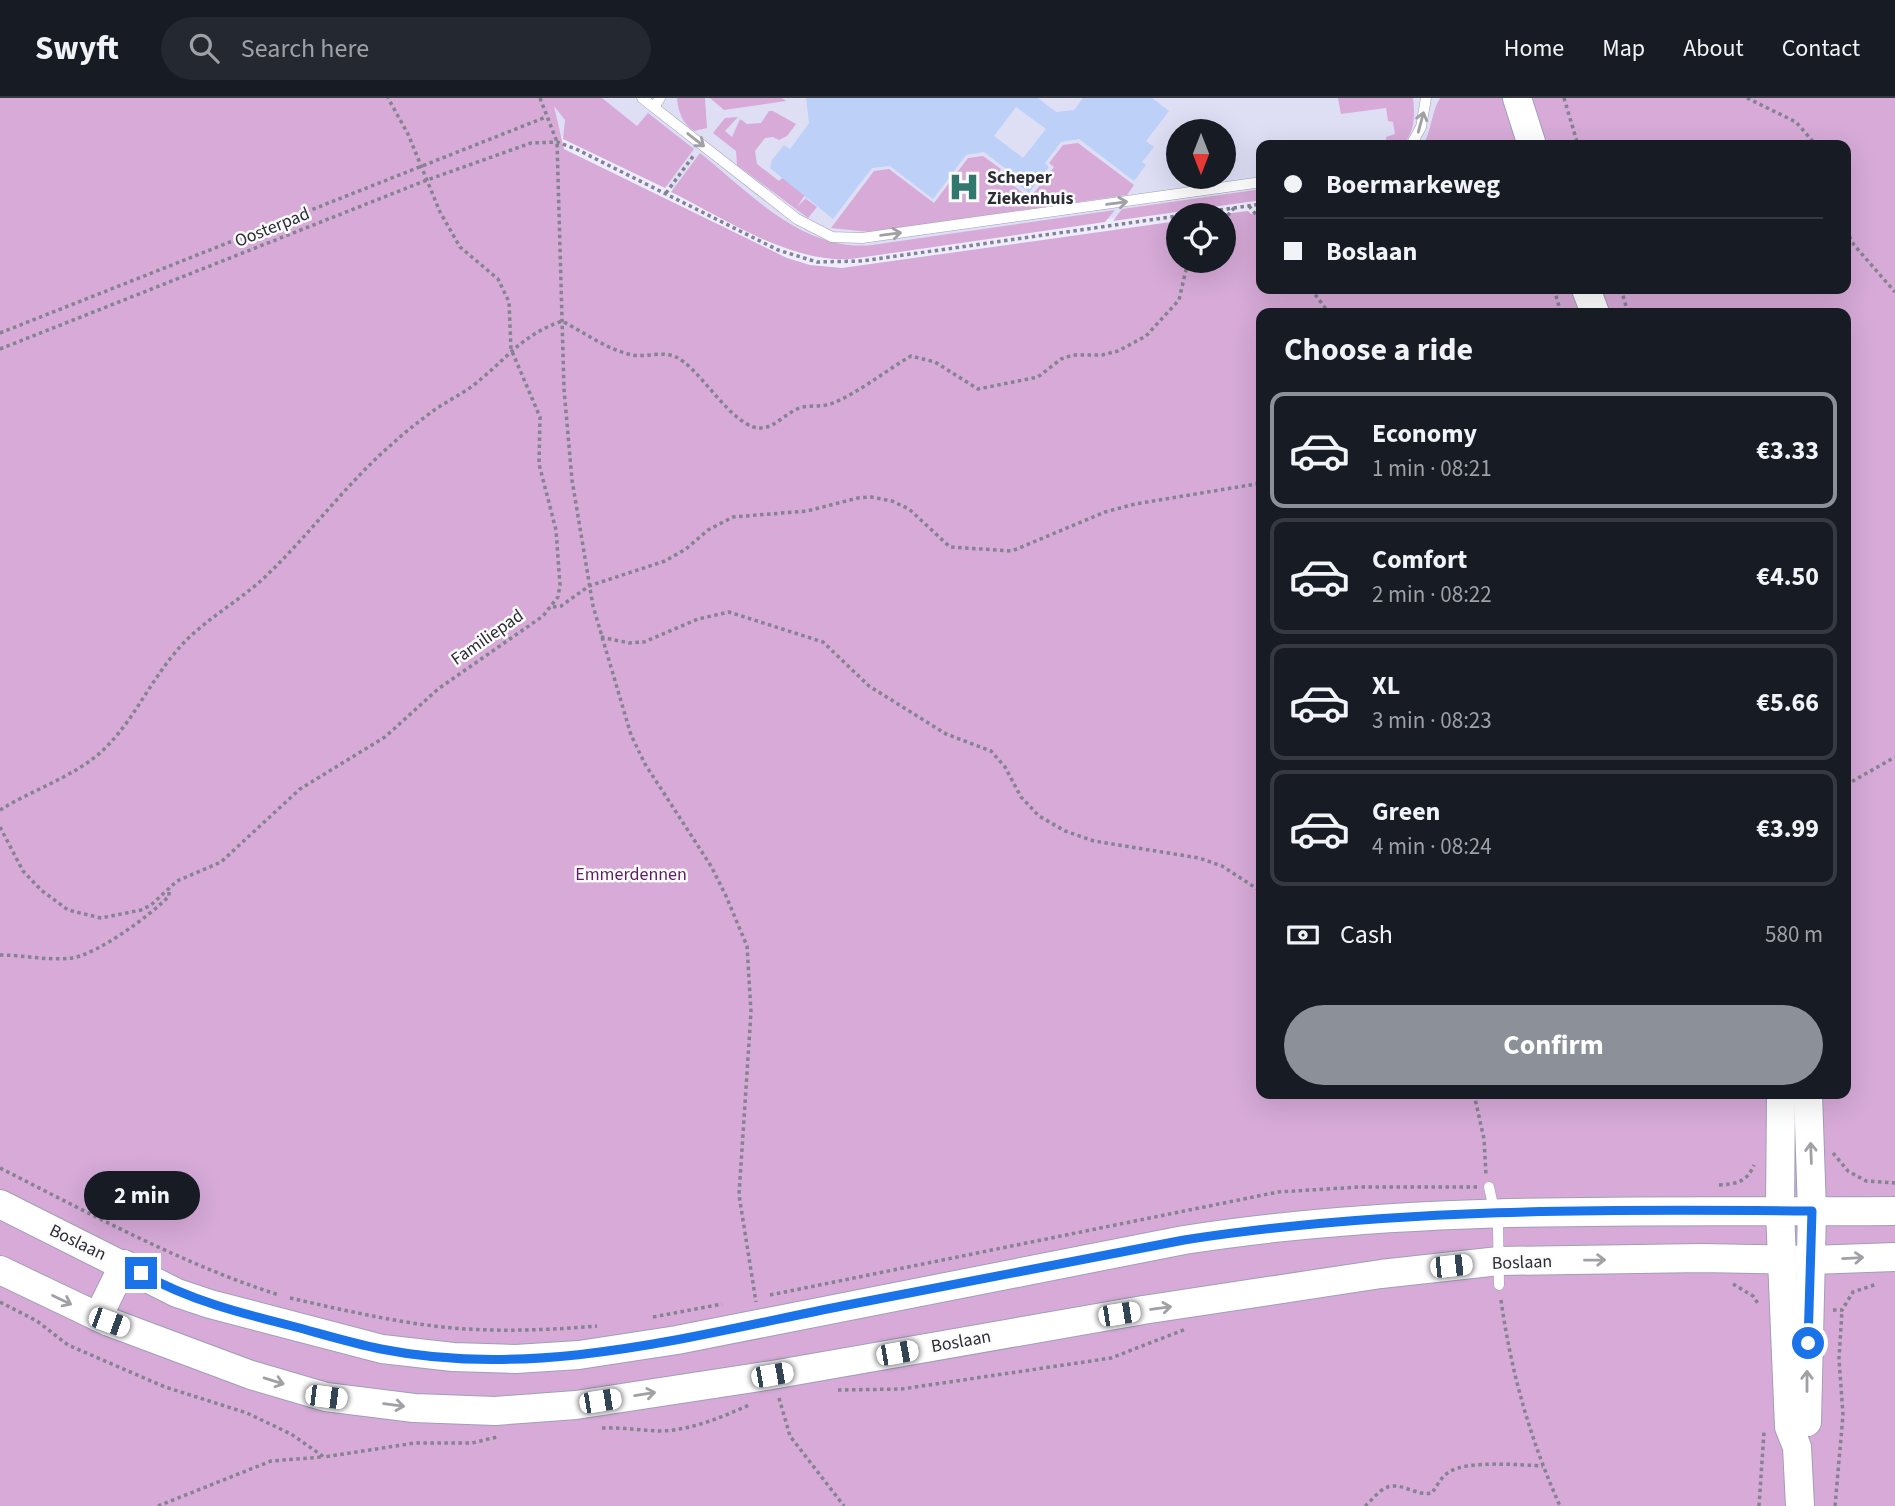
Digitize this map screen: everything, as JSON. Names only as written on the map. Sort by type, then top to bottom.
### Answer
[{"type":"main road","points":[[1517,98],[1530,140]]},
{"type":"main road","points":[[1534,98],[1545,140]]},
{"type":"main road","points":[[1781,1099],[1780,1211],[1789,1427],[1797,1447],[1800,1506]]},
{"type":"main road","points":[[1797,1447],[1807,1420],[1812,1211],[1808,1099]]},
{"type":"main road","name":"Boslaan","points":[[0,1204],[177,1293],[210,1304],[382,1349],[453,1357],[516,1359],[579,1355],[677,1340],[1184,1240],[1265,1227],[1496,1214],[1895,1211]]},
{"type":"main road","name":"Boslaan","points":[[3,1279],[251,1375],[326,1397],[414,1408],[495,1411],[589,1403],[772,1375],[1143,1310],[1381,1274],[1499,1273],[1702,1258],[1811,1260],[1895,1257]]},
{"type":"main road","points":[[98,1317],[124,1264]]},
{"type":"lane","points":[[642,98],[657,102],[702,145],[797,219],[832,237],[862,238],[1256,183]]},
{"type":"lane","points":[[1414,140],[1421,127],[1426,98]]},
{"type":"lane","points":[[1489,1187],[1496,1214],[1499,1273]]},
{"type":"path","points":[[388,98],[460,247],[503,287],[511,313],[511,349],[540,417],[539,464],[554,518],[560,585],[558,597],[551,608]]},
{"type":"path","points":[[540,98],[557,142],[562,321],[572,480],[589,586],[601,637],[631,735],[645,764],[711,866],[747,946],[751,1012],[739,1195],[755,1298]]},
{"type":"path","points":[[1564,98],[1577,140]]},
{"type":"path","points":[[1747,98],[1796,122],[1812,140]]},
{"type":"path","name":"Oosterpad","points":[[0,333],[546,117]]},
{"type":"path","name":"Oosterpad","points":[[0,349],[427,180],[531,143],[557,142]]},
{"type":"path","points":[[666,193],[702,145]]},
{"type":"path","points":[[1236,208],[1256,205]]},
{"type":"path","points":[[1249,206],[1256,215]]},
{"type":"path","points":[[1851,239],[1895,292]]},
{"type":"path","points":[[562,321],[629,355],[673,356],[682,361],[722,405],[759,429],[772,426],[799,407],[824,407],[841,400],[911,356],[935,362],[978,388],[1038,377],[1061,359],[1073,355],[1102,355],[1118,351],[1146,336],[1179,300],[1185,273]]},
{"type":"path","points":[[0,810],[29,792],[70,773],[99,754],[119,734],[174,653],[195,630],[260,582],[389,446],[432,412],[481,380],[511,349],[536,332],[562,321]]},
{"type":"path","name":"Familiepad","points":[[0,827],[16,860],[32,882],[60,905],[76,913],[101,918],[128,914],[151,905],[177,881],[221,862],[294,793],[385,737],[438,689],[551,608],[561,606],[589,586],[665,561],[686,549],[708,530],[733,517],[807,511],[858,498],[882,498],[909,509],[950,547],[1012,551],[1115,509],[1256,484]]},
{"type":"path","points":[[601,637],[629,643],[644,642],[698,619],[729,612],[823,642],[869,686],[946,734],[991,751],[1005,767],[1021,797],[1039,816],[1065,831],[1094,841],[1199,858],[1222,866],[1256,888]]},
{"type":"path","points":[[1851,782],[1895,757]]},
{"type":"path","points":[[0,955],[61,958],[82,955],[140,921],[169,896],[169,888]]},
{"type":"path","points":[[1476,1099],[1489,1187]]},
{"type":"path","name":"Boslaan","points":[[0,1168],[176,1255],[244,1284],[283,1296]]},
{"type":"path","points":[[1499,1273],[1510,1362],[1543,1466],[1560,1506]]},
{"type":"path","points":[[1835,1506],[1843,1415],[1839,1359],[1842,1310]]},
{"type":"path","points":[[779,1398],[790,1436],[844,1506]]},
{"type":"path","points":[[158,1506],[271,1461],[324,1457]]},
{"type":"path","points":[[1365,1506],[1381,1490],[1389,1487],[1404,1487],[1420,1495],[1432,1493],[1445,1474],[1453,1469],[1497,1464],[1543,1466]]},
{"type":"shaded area","name":"Scheper Ziekenhuis","points":[[551,98],[1486,98],[1501,140],[1256,140],[1256,198],[1220,203],[1166,203],[1166,211],[842,257],[795,248],[561,136]]},
{"type":"green space","name":"Emmerdennen","points":[[0,98],[602,98],[637,126],[648,113],[694,149],[665,188],[563,139],[565,120],[554,106],[564,149],[787,258],[810,265],[842,268],[1166,223],[1166,273],[1236,273],[1236,212],[1248,211],[1256,214],[1256,294],[1851,294],[1851,140],[1425,140],[1440,98],[1895,98],[1895,1506],[0,1506]]},
{"type":"green space","points":[[677,98],[705,98],[707,128],[694,131],[687,125],[680,113]]},
{"type":"green space","points":[[710,98],[782,98],[786,101],[724,110]]},
{"type":"green space","points":[[1338,98],[1413,98],[1413,123],[1407,140],[1386,140],[1386,137],[1395,134],[1393,122],[1388,121],[1386,108],[1341,114]]},
{"type":"green space","points":[[769,111],[796,124],[787,136],[779,140],[773,137],[765,138],[755,151],[757,164],[779,181],[782,178],[807,192],[797,207],[812,192],[806,199],[817,207],[808,218],[737,165],[736,151],[713,133],[725,118],[738,117],[725,131],[732,137],[740,119],[747,124],[761,123]]},
{"type":"green space","points":[[1078,143],[1134,185],[1127,195],[870,232],[831,228],[874,171],[889,169],[934,203],[968,158],[983,156],[1001,169],[998,174],[1030,198],[1054,167],[1049,163],[1063,145]]},
{"type":"green space","points":[[700,153],[779,217],[800,230],[847,245],[872,245],[1115,210],[1105,222],[851,259],[828,258],[781,247],[671,192]]},
{"type":"green space","points":[[1256,190],[1256,201],[1236,204],[1166,203],[1166,214],[1113,221],[1122,209]]},
{"type":"building","points":[[806,98],[1038,98],[1056,112],[1074,110],[1083,98],[1152,98],[1169,111],[1146,141],[1154,147],[1142,162],[1146,165],[1134,181],[1079,139],[1061,142],[1045,163],[1049,167],[1029,193],[1003,173],[1006,169],[984,152],[966,155],[933,199],[890,166],[872,168],[833,219],[770,168],[772,160],[784,145],[790,149],[809,123]],"holes":[[[1016,107],[1046,129],[1023,158],[994,136]]]},
{"type":"place","name":"Scheper Ziekenhuis","points":[[964,187]]},
{"type":"route","points":[[141,1273],[177,1293],[210,1304],[382,1349],[453,1357],[516,1359],[579,1355],[677,1340],[1184,1240],[1265,1227],[1496,1214],[1812,1211],[1808,1343]]}]
